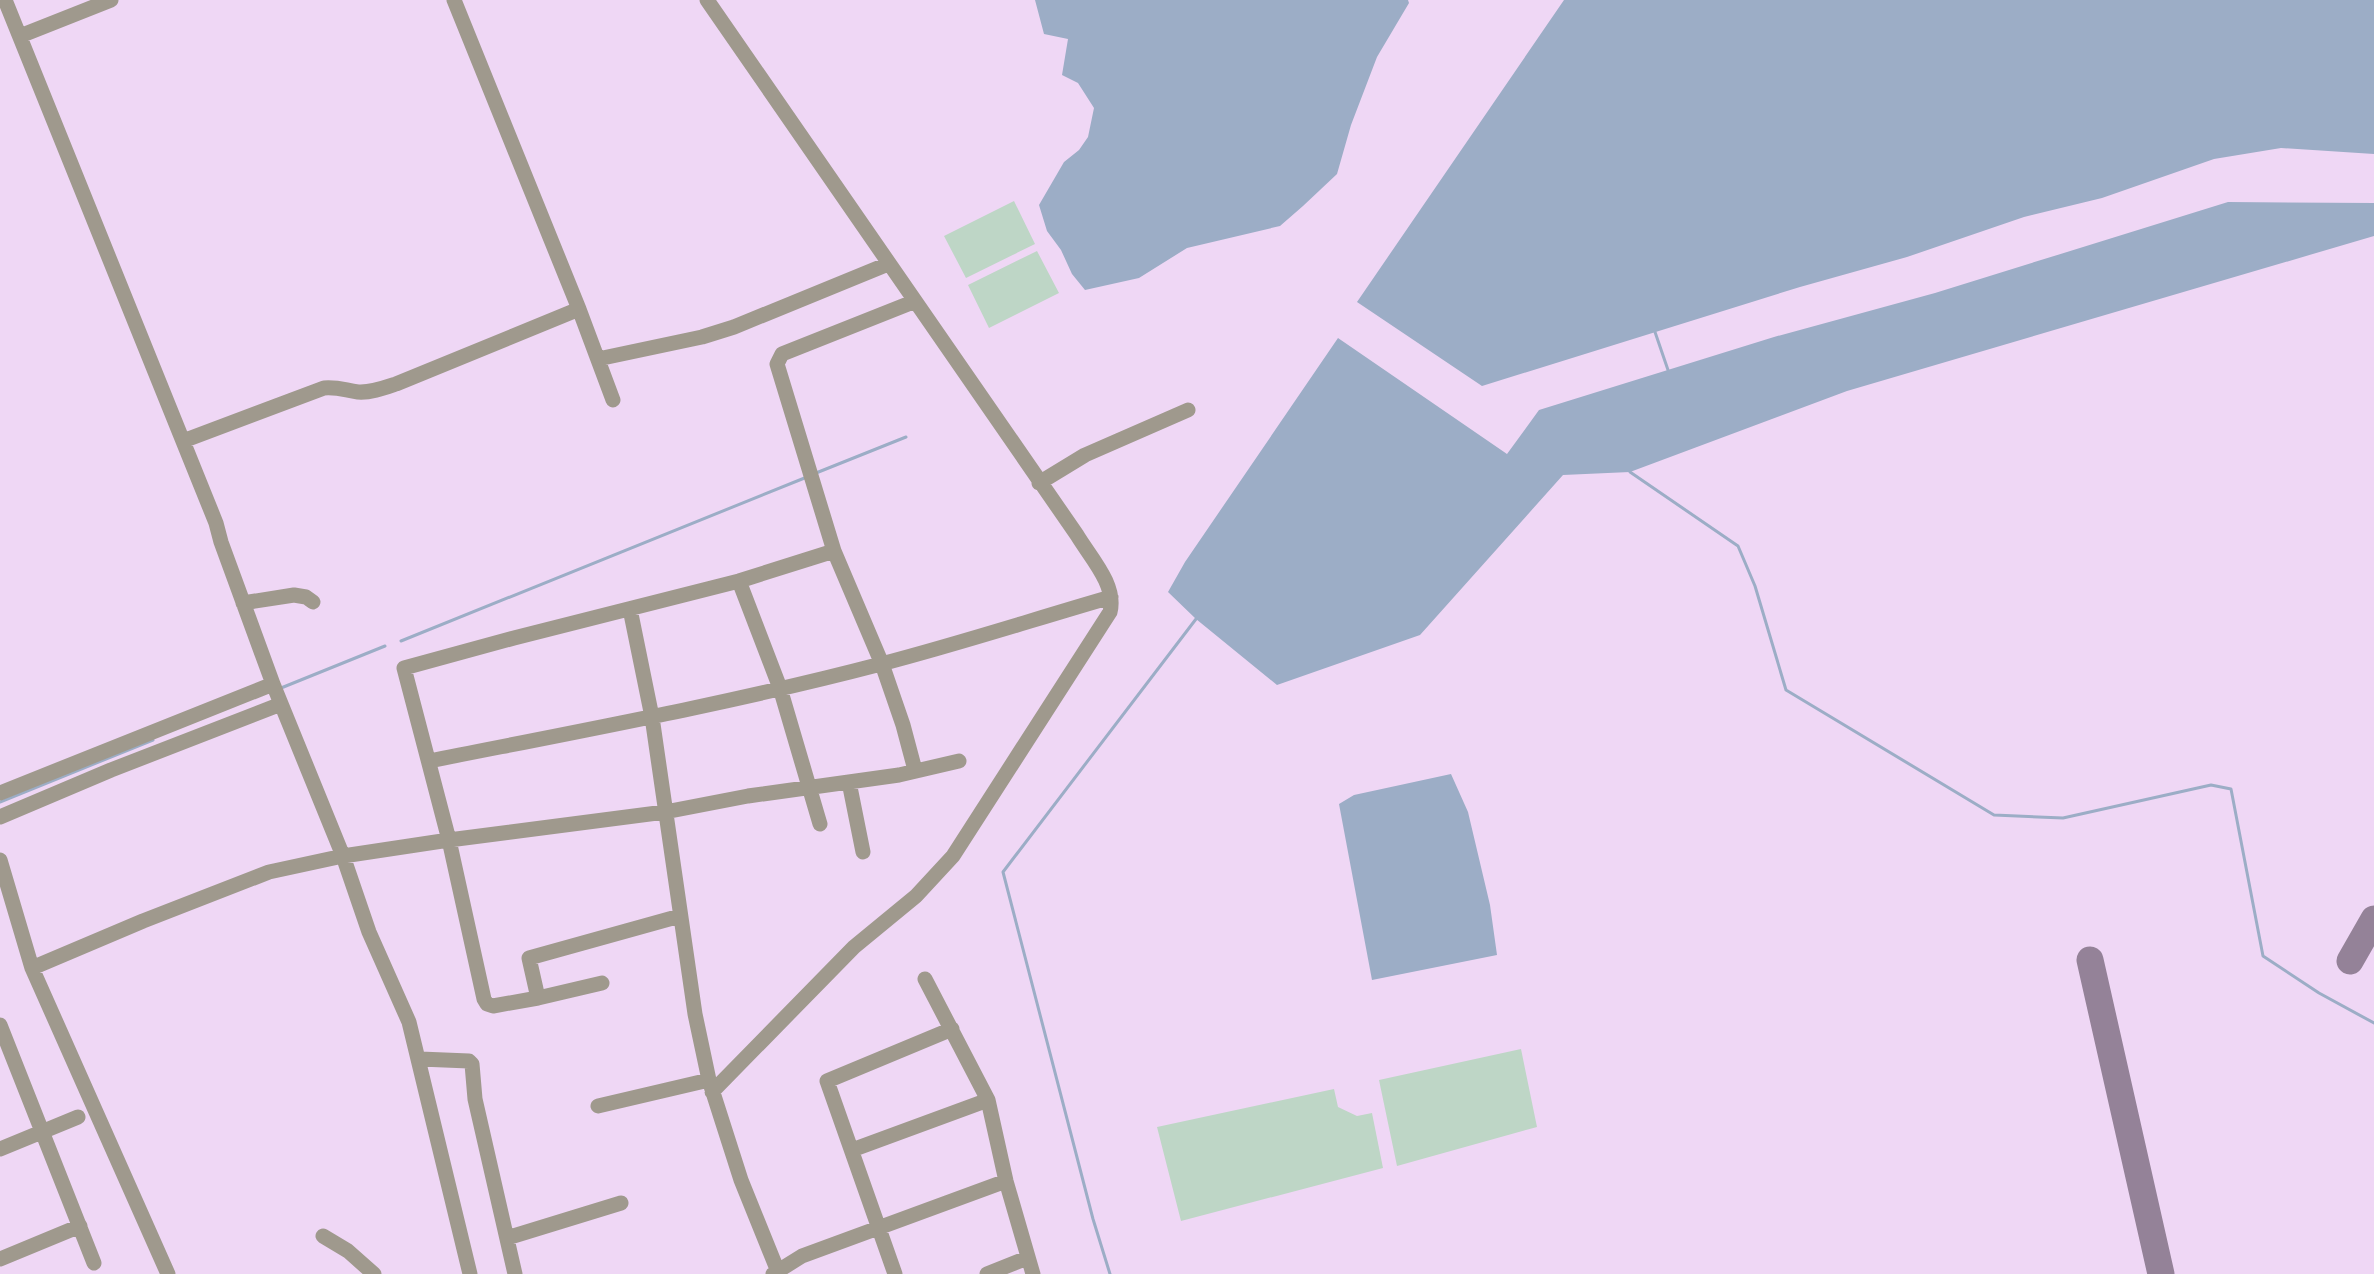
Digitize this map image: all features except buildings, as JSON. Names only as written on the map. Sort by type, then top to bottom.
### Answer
[{"type":"street","points":[[5,0],[216,523],[277,694],[343,856],[369,932],[409,1022],[420,1059],[421,1075],[470,1274]]},
{"type":"street","points":[[20,36],[111,0]]},
{"type":"street","points":[[454,0],[579,309],[613,400]]},
{"type":"street","points":[[598,1106],[710,1086],[854,947],[916,896],[953,856],[1110,612],[1111,597],[1107,583],[1077,535],[913,302],[707,0]]},
{"type":"street","points":[[598,359],[702,337],[734,327],[788,307],[888,264]]},
{"type":"street","points":[[913,302],[779,357],[777,364],[834,551],[882,664],[903,725],[915,770]]},
{"type":"street","points":[[183,441],[324,388],[340,387],[358,392],[378,390],[579,309]]},
{"type":"street","points":[[1039,483],[1085,455],[1188,410]]},
{"type":"street","points":[[602,983],[538,998],[494,1006],[487,1004],[449,840],[404,668],[739,581],[834,551]]},
{"type":"street","points":[[739,581],[780,688],[820,824]]},
{"type":"street","points":[[243,603],[294,594],[306,597],[313,602]]},
{"type":"street","points":[[429,761],[652,717],[882,664],[1111,597]]},
{"type":"street","points":[[630,609],[652,717],[695,1014],[710,1086],[741,1180],[777,1273],[802,1256],[1006,1181]]},
{"type":"street","points":[[0,793],[277,694]]},
{"type":"street","points":[[0,817],[111,770],[277,694]]},
{"type":"street","points":[[32,968],[143,921],[269,872],[343,856],[665,812],[748,796],[899,775],[959,761]]},
{"type":"street","points":[[849,782],[863,852]]},
{"type":"street","points":[[0,860],[32,968],[168,1274]]},
{"type":"street","points":[[538,998],[528,960],[531,956],[680,916]]},
{"type":"street","points":[[925,979],[988,1100],[1006,1181],[1033,1274]]},
{"type":"street","points":[[0,1025],[3,1041],[43,1132],[94,1263]]},
{"type":"street","points":[[895,1274],[880,1227],[826,1084],[829,1078],[952,1029]]},
{"type":"street","points":[[420,1059],[472,1064],[475,1099],[515,1274]]},
{"type":"street","points":[[852,1150],[988,1100]]},
{"type":"street","points":[[0,1149],[78,1117]]},
{"type":"street","points":[[507,1238],[621,1203]]},
{"type":"street","points":[[0,1259],[80,1226]]},
{"type":"street","points":[[323,1236],[348,1251],[374,1274]]},
{"type":"street","points":[[987,1274],[1027,1258]]},
{"type":"green space","points":[[1014,201],[1035,244],[966,278],[944,236]]},
{"type":"green space","points":[[1037,251],[1059,293],[989,328],[968,285]]},
{"type":"green space","points":[[1521,1049],[1537,1127],[1397,1166],[1379,1080]]},
{"type":"green space","points":[[1334,1089],[1338,1107],[1357,1116],[1372,1113],[1383,1168],[1181,1221],[1157,1127]]},
{"type":"water","points":[[1035,0],[1408,0],[1409,3],[1377,57],[1351,125],[1337,174],[1303,206],[1280,226],[1187,248],[1139,278],[1085,290],[1072,274],[1061,250],[1047,231],[1039,205],[1064,162],[1079,150],[1088,137],[1094,108],[1078,83],[1062,75],[1068,39],[1044,34]]},
{"type":"water","points":[[1564,0],[2374,0],[2374,154],[2281,148],[2214,159],[2102,198],[2024,217],[1907,257],[1800,287],[1482,386],[1357,302]]},
{"type":"water","points":[[2228,202],[2374,203],[2374,236],[1847,391],[1630,472],[1563,475],[1420,635],[1277,685],[1196,619],[1168,592],[1185,562],[1338,338],[1507,454],[1539,410],[1774,337],[1935,293]]},
{"type":"water","points":[[1451,774],[1468,812],[1490,905],[1497,955],[1372,980],[1339,804],[1354,795]]},
{"type":"waterway","points":[[1655,332],[1668,370]]},
{"type":"waterway","points":[[816,473],[906,437]]},
{"type":"waterway","points":[[1630,472],[1738,546],[1755,586],[1786,690],[1994,815],[2063,818],[2211,785],[2231,789],[2263,956],[2319,993],[2374,1023]]},
{"type":"waterway","points":[[401,641],[807,477]]},
{"type":"waterway","points":[[1110,1274],[1093,1219],[1003,872],[1196,619]]},
{"type":"waterway","points":[[281,688],[385,646]]},
{"type":"waterway","points":[[0,802],[153,740]]},
{"type":"taxiway","points":[[2350,961],[2374,919]]},
{"type":"taxiway","points":[[2090,960],[2161,1274]]}]
